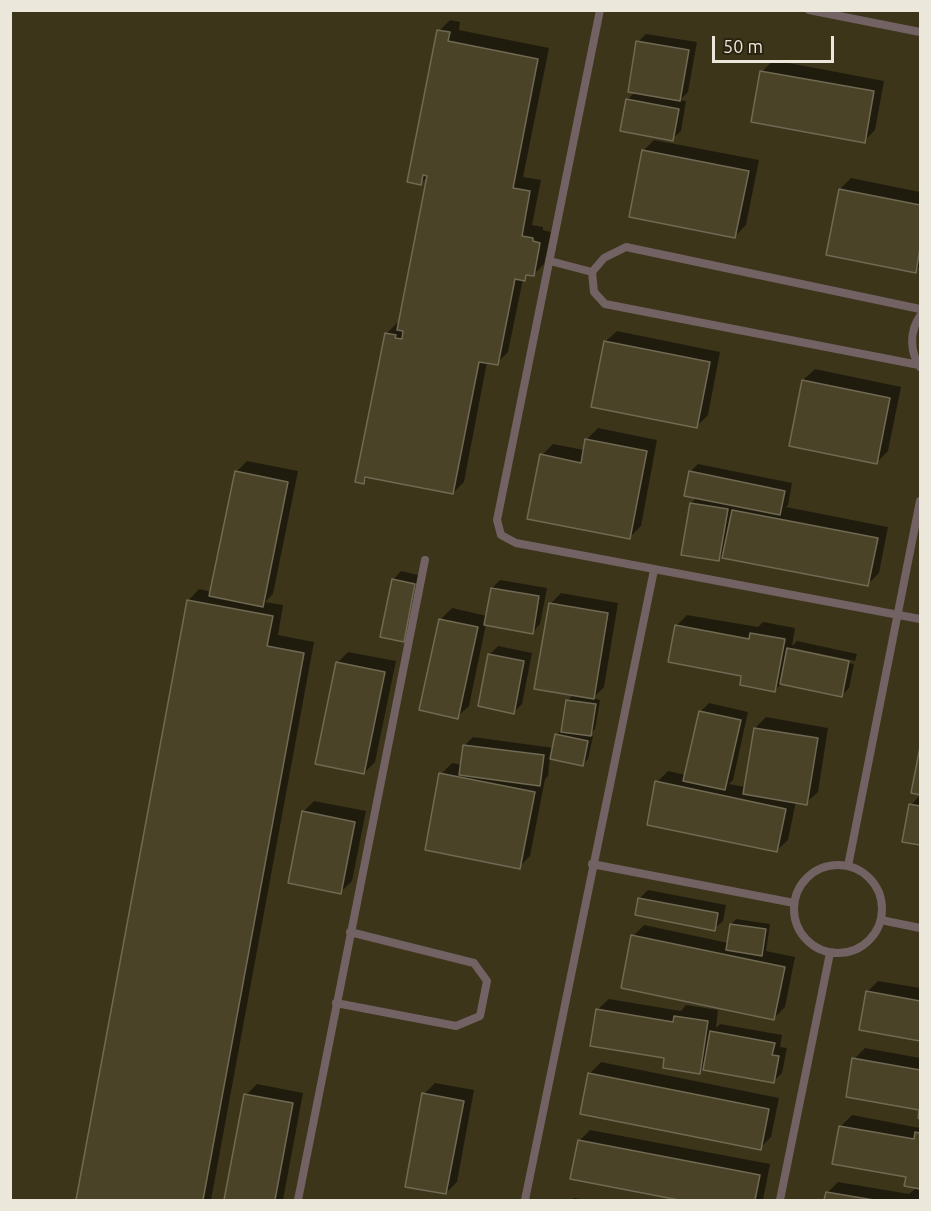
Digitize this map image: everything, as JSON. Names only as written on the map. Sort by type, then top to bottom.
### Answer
[{"type":"lane","points":[[600,10],[497,520],[501,534],[516,543],[921,620]]},
{"type":"lane","points":[[809,10],[921,32]]},
{"type":"lane","points":[[920,366],[605,304],[594,292],[592,272],[604,258],[626,247],[921,309]]},
{"type":"lane","points":[[550,261],[592,272]]},
{"type":"lane","points":[[920,366],[913,354],[911,342],[913,330],[921,316]]},
{"type":"lane","points":[[848,866],[921,501]]},
{"type":"lane","points":[[298,1200],[425,560]]},
{"type":"lane","points":[[525,1200],[654,570]]},
{"type":"lane","points":[[592,864],[794,903]]},
{"type":"lane","points":[[834,865],[848,866],[861,872],[872,881],[879,892],[882,906],[881,920],[876,932],[856,950],[843,954],[830,953],[812,945],[799,930],[794,917],[794,903],[798,889],[807,877],[819,869],[834,865]]},
{"type":"lane","points":[[881,920],[921,928]]},
{"type":"lane","points":[[336,1003],[456,1026],[480,1016],[485,993],[487,981],[474,963],[350,932]]},
{"type":"lane","points":[[780,1200],[830,953]]},
{"type":"shaded area","points":[[10,11],[920,11],[920,1200],[11,1200]]},
{"type":"building","points":[[437,30],[450,32],[448,41],[538,59],[513,188],[530,191],[522,236],[533,238],[533,241],[540,243],[534,276],[526,275],[525,281],[515,279],[498,365],[479,362],[453,494],[365,477],[364,484],[355,482],[385,333],[402,339],[403,331],[397,330],[427,176],[423,175],[421,185],[407,182]]},
{"type":"building","points":[[636,41],[689,50],[680,101],[628,92]]},
{"type":"building","points":[[760,71],[874,91],[865,143],[751,122]]},
{"type":"building","points":[[626,99],[679,109],[673,141],[620,131]]},
{"type":"building","points":[[642,150],[749,171],[735,238],[629,217]]},
{"type":"building","points":[[839,189],[920,205],[920,248],[916,273],[826,255]]},
{"type":"building","points":[[604,341],[710,362],[697,428],[591,407]]},
{"type":"building","points":[[802,380],[890,398],[877,464],[789,446]]},
{"type":"building","points":[[585,439],[647,451],[630,539],[527,519],[540,454],[581,463]]},
{"type":"building","points":[[235,471],[288,482],[263,607],[209,596]]},
{"type":"building","points":[[689,471],[785,491],[780,515],[684,496]]},
{"type":"building","points":[[690,503],[728,509],[719,561],[681,555]]},
{"type":"building","points":[[732,510],[878,538],[868,586],[722,558]]},
{"type":"building","points":[[392,579],[415,584],[404,642],[380,637]]},
{"type":"building","points":[[491,588],[539,596],[533,634],[484,625]]},
{"type":"building","points":[[187,600],[273,616],[267,646],[304,653],[203,1200],[76,1200]]},
{"type":"building","points":[[549,603],[608,613],[594,699],[534,689]]},
{"type":"building","points":[[439,619],[478,627],[458,719],[419,710]]},
{"type":"building","points":[[675,625],[749,639],[750,633],[785,639],[775,692],[740,685],[741,676],[668,662]]},
{"type":"building","points":[[787,648],[849,661],[842,697],[780,684]]},
{"type":"building","points":[[488,654],[524,661],[514,714],[478,706]]},
{"type":"building","points":[[336,662],[385,672],[364,774],[315,764]]},
{"type":"building","points":[[566,700],[596,704],[591,736],[561,732]]},
{"type":"building","points":[[699,711],[741,720],[725,790],[683,781]]},
{"type":"building","points":[[754,728],[818,738],[807,805],[743,794]]},
{"type":"building","points":[[555,734],[588,741],[583,766],[550,759]]},
{"type":"building","points":[[463,745],[544,755],[540,786],[459,775]]},
{"type":"building","points":[[920,747],[920,795],[911,793]]},
{"type":"building","points":[[439,773],[535,792],[520,869],[425,850]]},
{"type":"building","points":[[655,781],[786,809],[777,852],[647,825]]},
{"type":"building","points":[[909,804],[920,806],[920,845],[902,842]]},
{"type":"building","points":[[302,811],[355,822],[341,894],[288,883]]},
{"type":"building","points":[[638,898],[718,913],[715,931],[635,915]]},
{"type":"building","points":[[730,924],[766,929],[762,956],[726,950]]},
{"type":"building","points":[[631,935],[785,967],[774,1020],[621,988]]},
{"type":"building","points":[[866,991],[920,1001],[920,1041],[859,1030]]},
{"type":"building","points":[[596,1009],[673,1022],[674,1016],[708,1021],[700,1074],[663,1068],[664,1058],[590,1046]]},
{"type":"building","points":[[710,1031],[775,1043],[772,1055],[779,1056],[774,1083],[703,1070]]},
{"type":"building","points":[[852,1058],[920,1070],[920,1119],[918,1118],[919,1110],[846,1097]]},
{"type":"building","points":[[588,1073],[769,1109],[761,1150],[580,1114]]},
{"type":"building","points":[[422,1093],[464,1101],[446,1194],[405,1187]]},
{"type":"building","points":[[244,1094],[293,1103],[275,1200],[224,1200]]},
{"type":"building","points":[[839,1126],[914,1139],[915,1132],[920,1133],[920,1189],[904,1186],[906,1177],[832,1164]]},
{"type":"building","points":[[578,1140],[760,1175],[755,1200],[679,1200],[570,1179]]},
{"type":"building","points":[[826,1192],[874,1200],[824,1200]]}]
